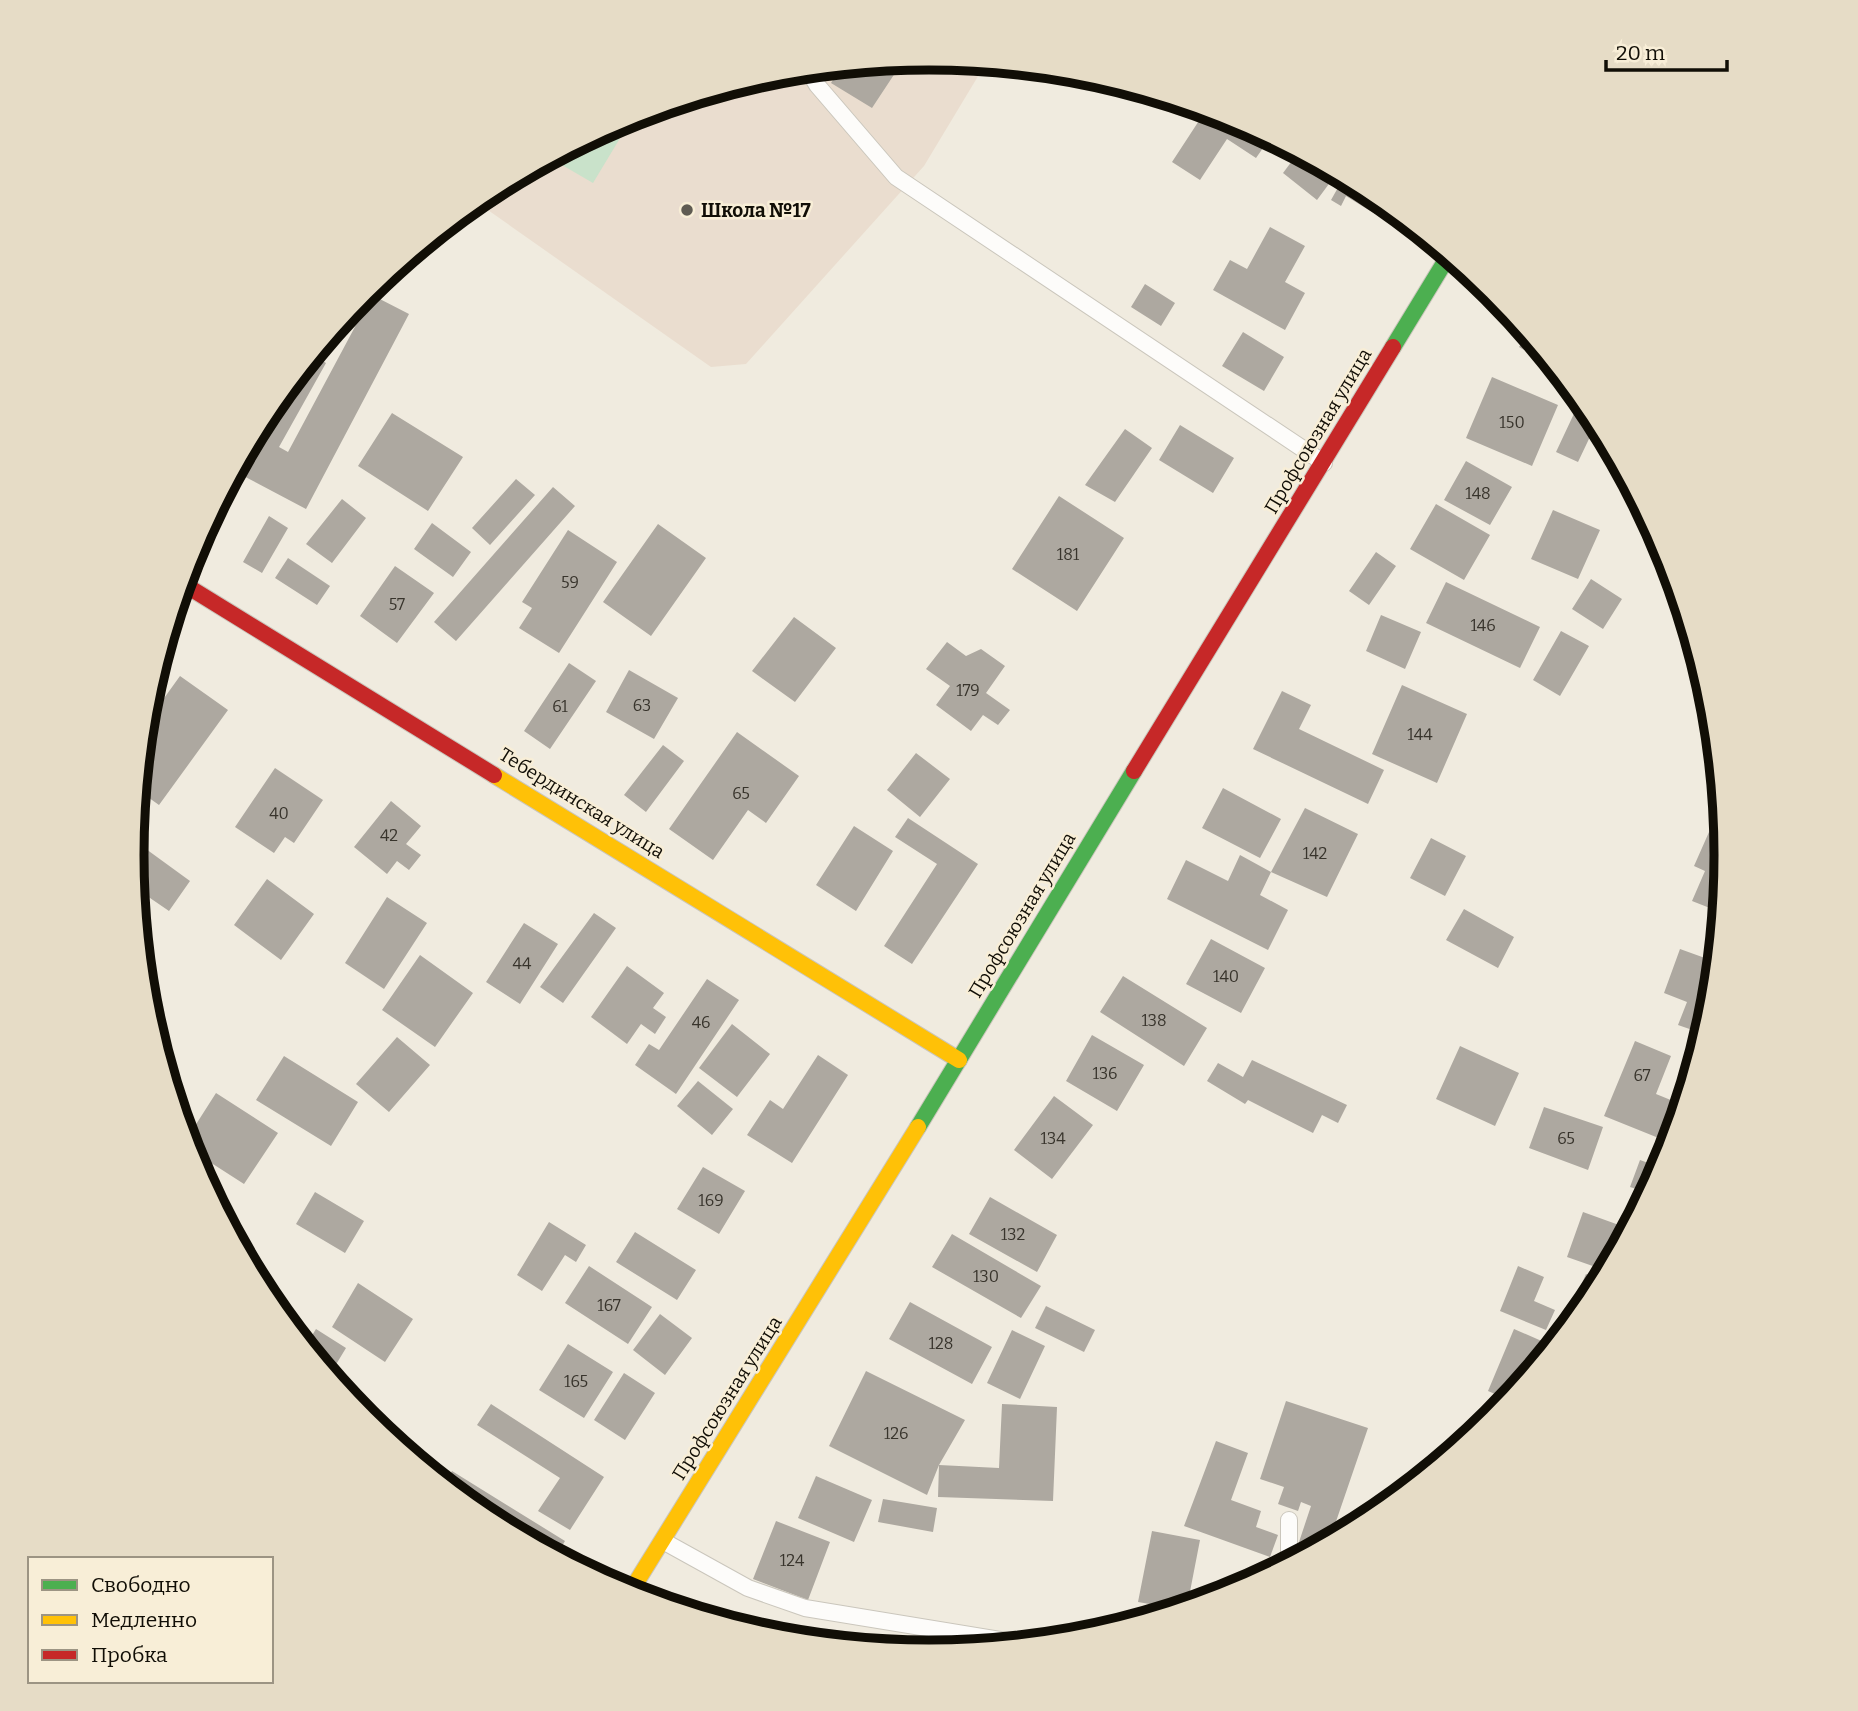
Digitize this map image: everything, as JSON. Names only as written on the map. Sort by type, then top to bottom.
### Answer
[{"type":"street","name":"Профсоюзная улица","points":[[636,1584],[959,1060],[1444,263]]},
{"type":"street","name":"Тебердинская улица","points":[[191,588],[959,1060]]},
{"type":"lane","points":[[813,79],[896,177],[1324,463]]},
{"type":"lane","points":[[1289,1520],[1289,1553]]},
{"type":"lane","points":[[663,1541],[748,1588],[805,1608],[989,1638]]},
{"type":"shaded area","name":"Школа №17","points":[[929,70],[981,72],[924,166],[746,364],[711,367],[485,208],[536,175],[582,151],[628,130],[726,97],[826,77]]},
{"type":"green space","points":[[624,132],[593,183],[559,163]]},
{"type":"building","points":[[896,71],[872,108],[831,83],[835,76]]},
{"type":"building","points":[[1200,119],[1265,146],[1256,158],[1227,139],[1200,180],[1172,162]]},
{"type":"building","points":[[1293,160],[1331,181],[1317,200],[1283,173]]},
{"type":"building","points":[[1339,186],[1377,211],[1375,214],[1346,196],[1341,206],[1331,200]]},
{"type":"building","points":[[1270,227],[1305,246],[1285,282],[1305,293],[1285,330],[1213,290],[1230,260],[1247,269]]},
{"type":"building","points":[[1145,284],[1175,303],[1161,326],[1131,307]]},
{"type":"building","points":[[377,297],[409,314],[306,509],[242,475],[276,419],[320,360],[326,363],[279,447],[288,452],[363,311]]},
{"type":"building","points":[[1243,332],[1284,357],[1264,391],[1222,366]]},
{"type":"building","points":[[1523,341],[1535,356],[1519,347]]},
{"type":"building","points":[[1492,377],[1558,405],[1532,466],[1466,438]]},
{"type":"building","points":[[1576,410],[1591,434],[1578,462],[1556,452]]},
{"type":"building","points":[[392,413],[463,457],[428,511],[358,466]]},
{"type":"building","points":[[1180,425],[1234,458],[1213,493],[1159,460]]},
{"type":"building","points":[[1125,429],[1152,448],[1115,502],[1085,485]]},
{"type":"building","points":[[1466,461],[1512,487],[1490,525],[1444,500]]},
{"type":"building","points":[[516,479],[535,495],[490,545],[472,528]]},
{"type":"building","points":[[553,487],[575,506],[456,641],[434,622]]},
{"type":"building","points":[[1059,496],[1124,538],[1077,611],[1012,569]]},
{"type":"building","points":[[342,499],[366,518],[332,563],[306,544]]},
{"type":"building","points":[[1436,504],[1490,535],[1464,580],[1410,549]]},
{"type":"building","points":[[1553,510],[1600,530],[1578,579],[1531,559]]},
{"type":"building","points":[[269,516],[288,528],[262,573],[243,562]]},
{"type":"building","points":[[432,523],[471,552],[453,577],[414,549]]},
{"type":"building","points":[[658,524],[706,558],[651,636],[603,602]]},
{"type":"building","points":[[568,530],[617,562],[559,653],[519,628],[532,608],[522,602]]},
{"type":"building","points":[[1376,552],[1396,566],[1369,605],[1349,591]]},
{"type":"building","points":[[288,558],[330,586],[317,605],[275,578]]},
{"type":"building","points":[[395,566],[434,593],[397,643],[360,616]]},
{"type":"building","points":[[1591,579],[1622,599],[1603,629],[1572,609]]},
{"type":"building","points":[[1446,582],[1540,627],[1520,668],[1426,623]]},
{"type":"building","points":[[1381,615],[1421,632],[1405,669],[1366,651]]},
{"type":"building","points":[[794,617],[836,648],[795,702],[752,671]]},
{"type":"building","points":[[1561,631],[1589,646],[1560,696],[1533,680]]},
{"type":"building","points":[[947,642],[966,656],[981,649],[1005,666],[986,693],[1010,710],[998,725],[983,715],[971,731],[936,705],[950,686],[926,669]]},
{"type":"building","points":[[569,663],[596,681],[550,749],[524,731]]},
{"type":"building","points":[[629,670],[678,698],[654,739],[606,712]]},
{"type":"building","points":[[180,676],[228,710],[159,805],[146,796],[158,706]]},
{"type":"building","points":[[1402,685],[1467,714],[1437,783],[1372,754]]},
{"type":"building","points":[[1282,691],[1311,705],[1299,729],[1384,770],[1368,804],[1253,749]]},
{"type":"building","points":[[737,732],[799,776],[766,823],[748,810],[713,860],[669,829]]},
{"type":"building","points":[[663,745],[684,761],[646,812],[624,795]]},
{"type":"building","points":[[916,753],[950,779],[920,817],[887,790]]},
{"type":"building","points":[[275,768],[323,800],[294,843],[285,837],[274,853],[235,827]]},
{"type":"building","points":[[1223,788],[1281,819],[1260,858],[1202,828]]},
{"type":"building","points":[[391,801],[421,826],[406,844],[421,855],[409,870],[397,861],[387,874],[354,847]]},
{"type":"building","points":[[1305,808],[1358,834],[1327,897],[1271,872]]},
{"type":"building","points":[[908,818],[978,864],[912,964],[884,946],[937,864],[895,837]]},
{"type":"building","points":[[1713,823],[1713,909],[1692,901],[1705,871],[1694,866]]},
{"type":"building","points":[[854,826],[893,851],[856,911],[816,885]]},
{"type":"building","points":[[1431,838],[1466,856],[1445,896],[1410,878]]},
{"type":"building","points":[[146,849],[190,881],[169,911],[145,894]]},
{"type":"building","points":[[1240,855],[1271,872],[1260,895],[1288,910],[1268,950],[1167,899],[1186,860],[1228,881]]},
{"type":"building","points":[[267,879],[314,914],[281,960],[234,925]]},
{"type":"building","points":[[387,897],[427,923],[384,989],[345,963]]},
{"type":"building","points":[[1464,909],[1514,937],[1498,968],[1446,940]]},
{"type":"building","points":[[594,913],[616,928],[563,1003],[540,987]]},
{"type":"building","points":[[524,923],[558,944],[520,1004],[486,982]]},
{"type":"building","points":[[1211,939],[1265,968],[1241,1013],[1186,984]]},
{"type":"building","points":[[1680,949],[1708,959],[1694,1031],[1678,1025],[1687,1002],[1664,993]]},
{"type":"building","points":[[420,955],[473,993],[435,1047],[382,1010]]},
{"type":"building","points":[[627,966],[664,993],[653,1008],[666,1017],[655,1034],[641,1024],[627,1044],[591,1017]]},
{"type":"building","points":[[1123,976],[1207,1028],[1184,1066],[1100,1012]]},
{"type":"building","points":[[707,979],[739,1000],[676,1094],[635,1065],[649,1044],[659,1050]]},
{"type":"building","points":[[732,1024],[770,1054],[737,1097],[699,1068]]},
{"type":"building","points":[[1092,1035],[1144,1065],[1117,1111],[1066,1081]]},
{"type":"building","points":[[397,1037],[430,1065],[389,1112],[356,1084]]},
{"type":"building","points":[[1635,1041],[1671,1056],[1656,1094],[1675,1102],[1661,1139],[1604,1116]]},
{"type":"building","points":[[1460,1046],[1519,1073],[1495,1126],[1436,1099]]},
{"type":"building","points":[[818,1055],[848,1075],[792,1163],[747,1135],[770,1100],[783,1109]]},
{"type":"building","points":[[284,1056],[358,1102],[331,1146],[256,1100]]},
{"type":"building","points":[[1252,1060],[1347,1105],[1338,1123],[1322,1115],[1313,1133],[1248,1100],[1245,1104],[1207,1081],[1218,1063],[1243,1077]]},
{"type":"building","points":[[698,1081],[733,1109],[712,1135],[677,1106]]},
{"type":"building","points":[[216,1093],[278,1133],[244,1184],[204,1158],[193,1129]]},
{"type":"building","points":[[1054,1096],[1093,1125],[1052,1179],[1014,1150]]},
{"type":"building","points":[[1544,1107],[1603,1127],[1588,1170],[1529,1148]]},
{"type":"building","points":[[1640,1160],[1651,1164],[1639,1190],[1630,1187]]},
{"type":"building","points":[[703,1167],[745,1191],[719,1234],[677,1209]]},
{"type":"building","points":[[315,1192],[364,1221],[345,1253],[296,1224]]},
{"type":"building","points":[[990,1197],[1057,1235],[1037,1272],[969,1234]]},
{"type":"building","points":[[1583,1212],[1621,1226],[1597,1268],[1567,1257]]},
{"type":"building","points":[[549,1222],[586,1245],[576,1262],[565,1255],[542,1291],[517,1275]]},
{"type":"building","points":[[635,1232],[696,1270],[677,1300],[616,1262]]},
{"type":"building","points":[[952,1234],[1041,1286],[1021,1318],[932,1267]]},
{"type":"building","points":[[589,1266],[652,1307],[628,1344],[565,1303]]},
{"type":"building","points":[[1518,1266],[1544,1277],[1534,1301],[1555,1310],[1546,1330],[1500,1311]]},
{"type":"building","points":[[1586,1274],[1592,1276],[1582,1292],[1571,1307]]},
{"type":"building","points":[[358,1283],[413,1319],[385,1362],[332,1327]]},
{"type":"building","points":[[910,1302],[992,1347],[972,1384],[889,1339]]},
{"type":"building","points":[[1046,1306],[1095,1330],[1084,1352],[1035,1328]]},
{"type":"building","points":[[660,1314],[692,1338],[665,1375],[633,1350]]},
{"type":"building","points":[[316,1329],[346,1348],[334,1368],[310,1339]]},
{"type":"building","points":[[1514,1329],[1545,1343],[1499,1396],[1488,1391]]},
{"type":"building","points":[[1012,1330],[1045,1346],[1020,1399],[987,1383]]},
{"type":"building","points":[[568,1344],[613,1372],[584,1418],[539,1390]]},
{"type":"building","points":[[866,1371],[965,1420],[939,1465],[927,1495],[829,1446]]},
{"type":"building","points":[[624,1373],[655,1393],[625,1440],[594,1420]]},
{"type":"building","points":[[1286,1401],[1368,1428],[1334,1529],[1298,1548],[1311,1506],[1301,1502],[1298,1511],[1278,1504],[1284,1487],[1260,1479]]},
{"type":"building","points":[[491,1404],[604,1477],[570,1530],[538,1511],[560,1478],[477,1425]]},
{"type":"building","points":[[1002,1404],[1057,1407],[1053,1501],[938,1497],[939,1465],[999,1468]]},
{"type":"building","points":[[1482,1406],[1487,1408],[1484,1411],[1478,1417]]},
{"type":"building","points":[[1216,1441],[1248,1453],[1231,1500],[1261,1511],[1256,1527],[1278,1535],[1270,1557],[1184,1526]]},
{"type":"building","points":[[452,1471],[565,1541],[560,1549],[536,1536],[448,1477]]},
{"type":"building","points":[[816,1476],[872,1500],[854,1542],[798,1518]]},
{"type":"building","points":[[883,1499],[937,1508],[933,1532],[878,1522]]},
{"type":"building","points":[[776,1521],[830,1542],[808,1600],[753,1579]]},
{"type":"building","points":[[1152,1531],[1200,1540],[1189,1596],[1159,1606],[1138,1602]]},
{"type":"traffic: fast","points":[[1393,347],[1444,263]]},
{"type":"traffic: fast","points":[[918,1127],[1134,771]]},
{"type":"traffic: slow","points":[[494,775],[959,1060]]},
{"type":"traffic: slow","points":[[635,1584],[918,1127]]},
{"type":"traffic: jam","points":[[1134,771],[1393,347]]},
{"type":"traffic: jam","points":[[191,588],[494,775]]},
{"type":"place","name":"Школа №17","points":[[687,210]]}]
